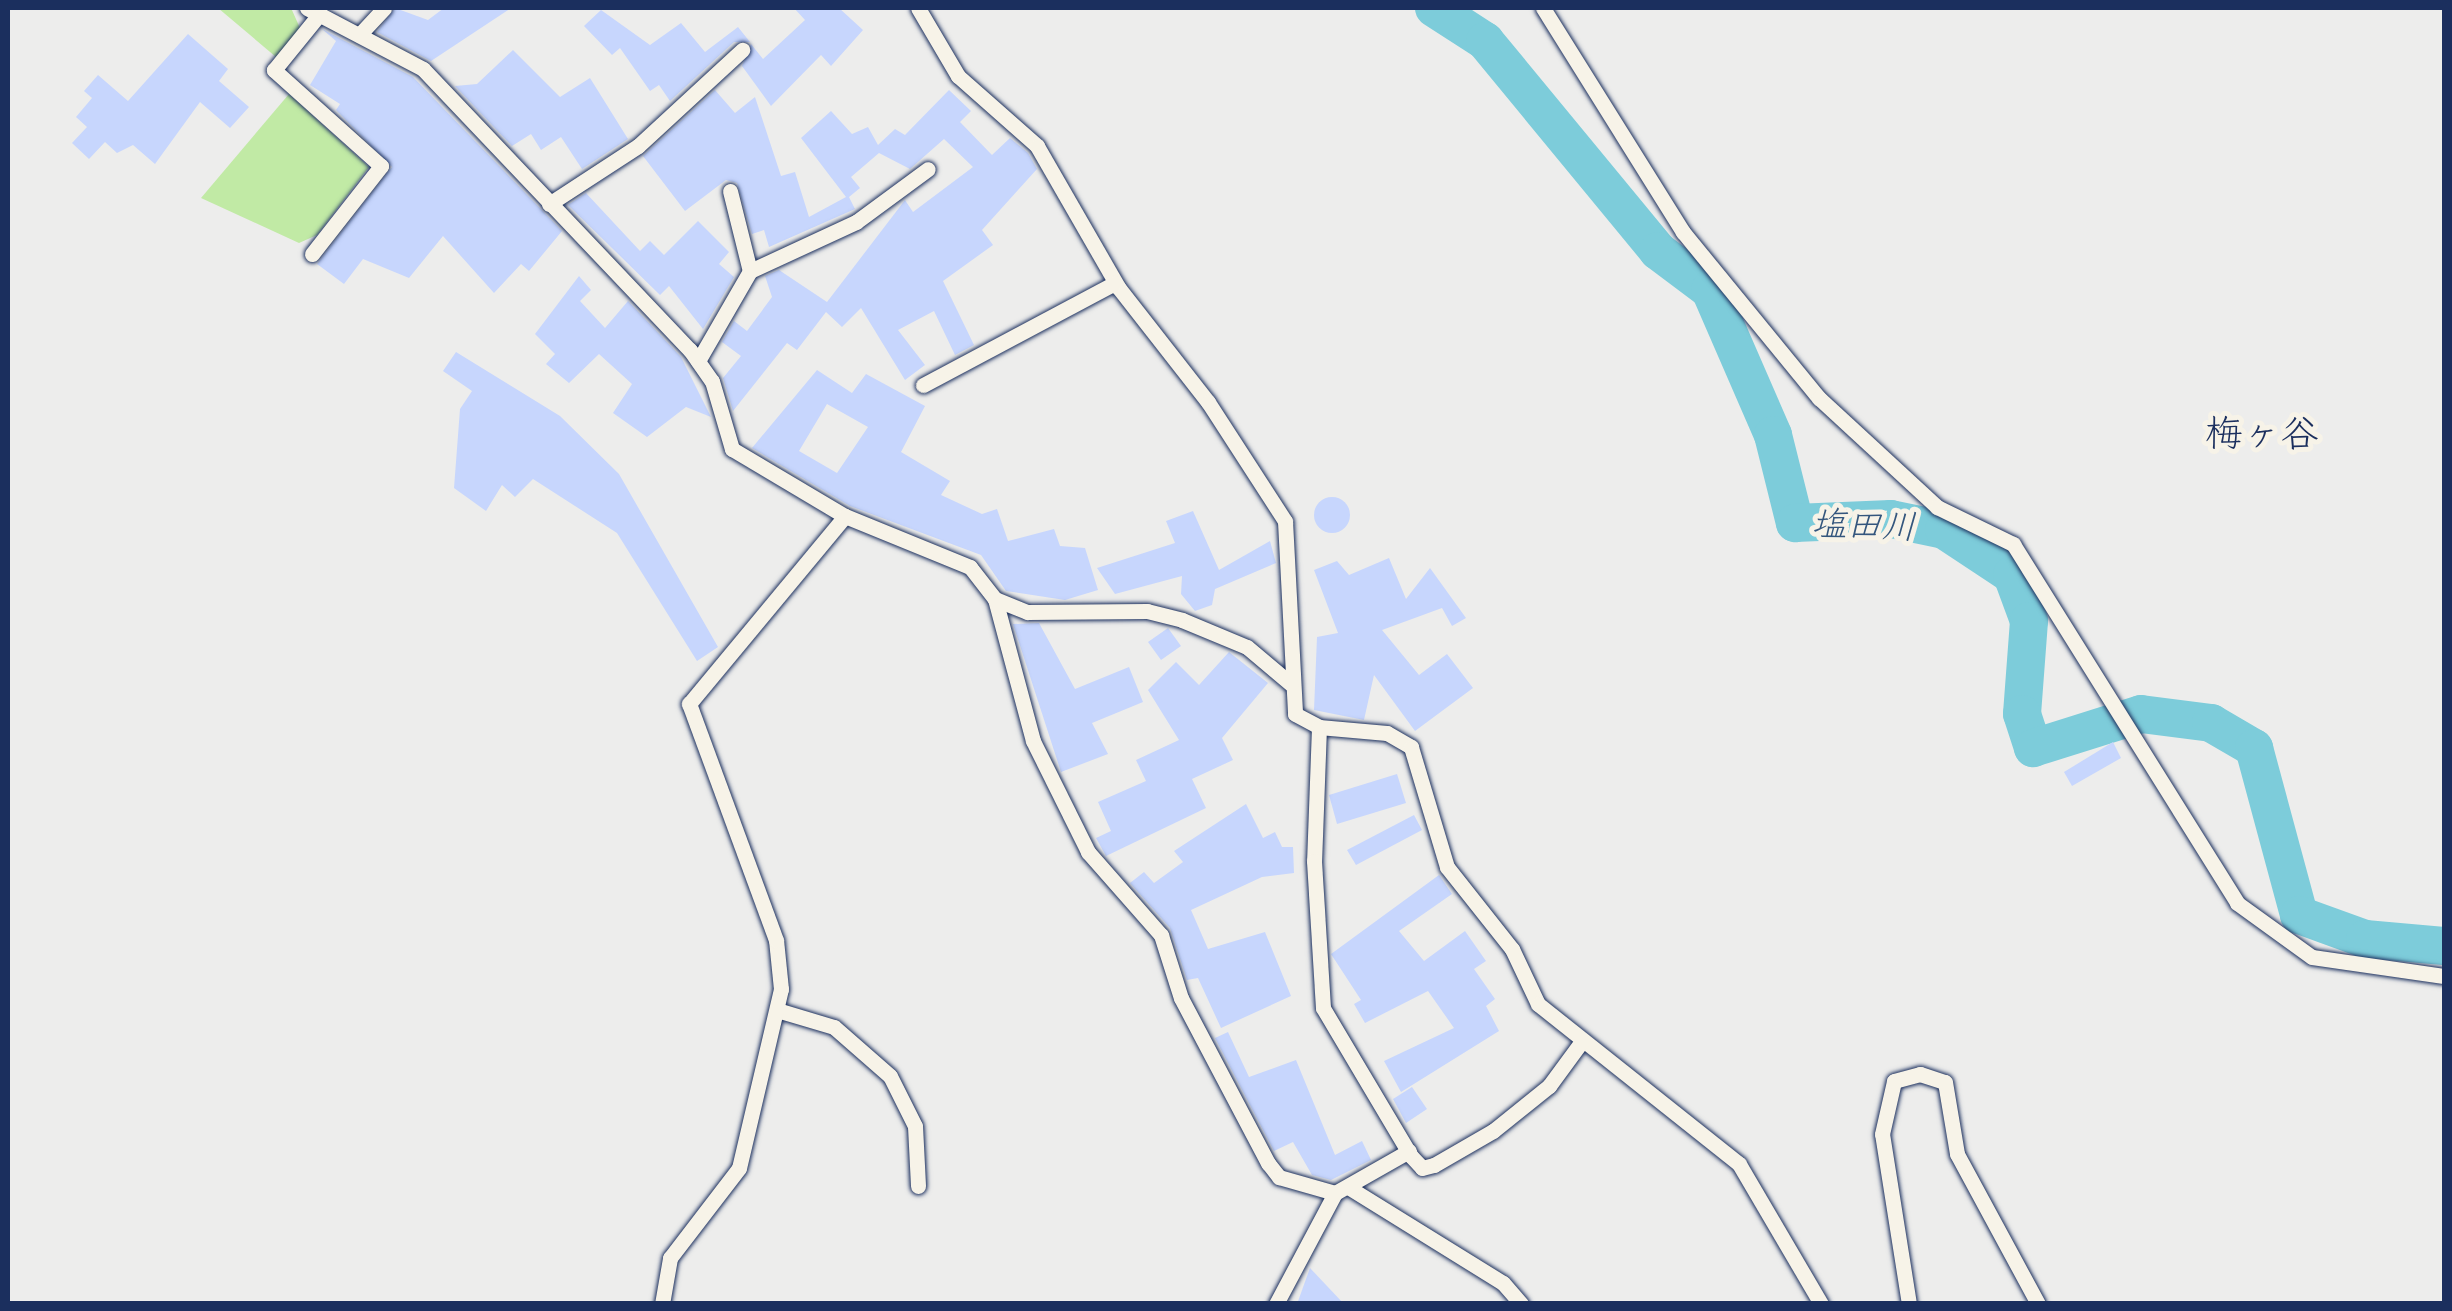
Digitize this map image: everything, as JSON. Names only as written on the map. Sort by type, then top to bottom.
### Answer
[{"type":"street","points":[[360,34],[384,8]]},
{"type":"street","points":[[918,8],[958,76],[1037,146],[1115,283],[1218,415],[1285,522],[1293,554],[1291,684],[1295,714],[1319,727],[1386,733],[1411,747],[1447,867],[1512,949],[1538,1004],[1738,1164],[1822,1304]]},
{"type":"street","points":[[1543,8],[1684,232],[1819,398],[1937,507],[2013,544],[2237,903],[2312,957],[2444,976]]},
{"type":"street","points":[[312,254],[381,166],[274,70],[312,12],[423,69],[698,361],[732,449],[845,516],[970,567],[994,599],[1033,741],[1088,852],[1161,935],[1181,998],[1268,1163],[1280,1177],[1342,1190],[1503,1283],[1521,1304]]},
{"type":"street","points":[[549,204],[638,146],[742,50]]},
{"type":"street","points":[[698,361],[750,271],[856,222],[928,169]]},
{"type":"street","points":[[730,190],[750,271]]},
{"type":"street","points":[[924,385],[1115,283]]},
{"type":"street","points":[[662,1304],[670,1258],[739,1168],[776,1010],[776,940],[689,704],[845,516]]},
{"type":"street","points":[[994,599],[1027,612],[1147,611],[1182,620],[1247,648],[1291,684]]},
{"type":"street","points":[[1319,727],[1314,861],[1323,1008],[1422,1168],[1493,1131],[1549,1086],[1582,1041]]},
{"type":"street","points":[[776,1010],[834,1027],[890,1076],[916,1126],[918,1186]]},
{"type":"street","points":[[1908,1304],[1882,1134],[1894,1081],[1920,1074],[1944,1082],[1957,1154],[2038,1304]]},
{"type":"street","points":[[1276,1304],[1342,1190],[1408,1151]]},
{"type":"green space","points":[[218,8],[291,8],[300,28],[276,57]]},
{"type":"green space","points":[[289,94],[369,167],[317,235],[299,243],[201,198]]},
{"type":"building","points":[[395,8],[428,20],[444,8],[511,8],[431,61],[377,32]]},
{"type":"building","points":[[794,8],[839,8],[863,30],[831,66],[821,55],[771,106],[742,66],[751,44],[763,59],[805,20]]},
{"type":"building","points":[[601,10],[650,45],[681,23],[705,52],[738,27],[750,42],[734,42],[670,101],[659,85],[650,91],[620,48],[612,55],[584,26]]},
{"type":"building","points":[[322,29],[413,77],[562,231],[529,271],[521,264],[494,293],[443,236],[409,278],[363,259],[344,284],[317,264],[392,167],[336,110],[340,104],[310,85],[336,41]]},
{"type":"building","points":[[188,34],[228,69],[219,81],[249,107],[230,128],[200,102],[155,164],[133,145],[117,153],[105,142],[89,159],[72,143],[87,127],[76,117],[92,98],[84,91],[98,75],[128,101]]},
{"type":"building","points":[[513,50],[560,97],[590,78],[628,139],[582,169],[561,137],[541,150],[531,134],[512,146],[455,86],[477,84]]},
{"type":"building","points":[[715,90],[735,113],[755,97],[781,176],[795,172],[809,217],[846,197],[801,138],[831,111],[852,134],[868,127],[878,145],[895,129],[905,135],[949,90],[971,111],[960,122],[992,155],[1010,138],[1028,153],[1037,169],[982,230],[993,245],[943,281],[974,345],[955,355],[934,311],[898,330],[925,365],[905,380],[861,308],[842,327],[826,312],[797,350],[787,343],[733,411],[723,378],[741,356],[722,342],[734,321],[747,331],[772,297],[765,276],[779,270],[827,302],[905,200],[913,212],[973,167],[944,139],[910,169],[879,153],[851,177],[860,188],[849,197],[855,209],[769,247],[764,230],[752,234],[737,183],[726,180],[685,211],[643,156]]},
{"type":"building","points":[[586,193],[640,251],[650,241],[664,255],[698,221],[729,252],[719,264],[734,277],[703,329],[669,286],[660,295],[568,205]]},
{"type":"building","points":[[579,276],[591,290],[580,301],[605,328],[628,301],[681,357],[711,417],[686,407],[647,437],[613,413],[632,384],[599,354],[569,383],[546,364],[555,354],[535,334]]},
{"type":"building","points":[[456,352],[560,416],[619,474],[718,647],[697,661],[617,533],[533,479],[515,497],[502,485],[486,511],[454,488],[460,409],[472,391],[443,371]]},
{"type":"building","points":[[817,370],[852,393],[866,374],[925,406],[901,452],[950,481],[941,495],[982,514],[997,509],[1008,541],[1054,529],[1060,546],[1085,548],[1098,590],[1065,600],[1006,591],[981,555],[850,506],[752,448]],"holes":[[[827,404],[868,427],[837,473],[799,451]]]},
{"type":"building","points":[[1332,497],[1345,502],[1350,515],[1345,528],[1332,533],[1319,528],[1314,515],[1319,502]]},
{"type":"building","points":[[1193,511],[1219,570],[1270,541],[1276,563],[1215,589],[1212,605],[1195,611],[1181,594],[1182,576],[1115,594],[1097,568],[1175,543],[1166,521]]},
{"type":"building","points":[[1389,558],[1406,599],[1430,568],[1466,618],[1452,626],[1442,608],[1382,630],[1419,675],[1447,654],[1473,688],[1415,731],[1374,675],[1364,720],[1314,710],[1317,637],[1338,633],[1314,570],[1337,561],[1349,575]]},
{"type":"building","points":[[1039,623],[1075,689],[1129,667],[1143,702],[1092,723],[1108,754],[1061,772],[1013,624]]},
{"type":"building","points":[[1168,628],[1181,646],[1161,660],[1148,642]]},
{"type":"building","points":[[1229,652],[1268,683],[1222,738],[1233,760],[1192,779],[1206,808],[1106,856],[1096,838],[1111,831],[1098,802],[1146,781],[1136,760],[1179,740],[1148,690],[1176,662],[1199,685]]},
{"type":"building","points":[[2113,742],[2121,758],[2072,786],[2064,772]]},
{"type":"building","points":[[1397,774],[1406,803],[1337,824],[1329,795]]},
{"type":"building","points":[[1246,804],[1263,838],[1275,832],[1282,847],[1293,847],[1294,873],[1262,877],[1191,910],[1208,949],[1265,932],[1291,996],[1221,1028],[1198,978],[1187,980],[1170,928],[1130,883],[1144,872],[1154,883],[1183,862],[1174,851]]},
{"type":"building","points":[[1414,815],[1422,830],[1356,865],[1347,850]]},
{"type":"building","points":[[1439,875],[1452,894],[1399,931],[1424,961],[1465,931],[1486,961],[1474,969],[1495,999],[1486,1006],[1499,1031],[1401,1092],[1384,1061],[1454,1028],[1428,991],[1365,1023],[1354,1004],[1361,1000],[1331,954]]},
{"type":"building","points":[[1228,1032],[1249,1077],[1296,1060],[1335,1155],[1362,1141],[1371,1160],[1331,1180],[1312,1175],[1293,1142],[1274,1151],[1215,1038]]},
{"type":"building","points":[[1412,1087],[1427,1109],[1406,1123],[1393,1099]]},
{"type":"building","points":[[1310,1268],[1344,1304],[1297,1304]]},
{"type":"waterway","name":"塩田川","points":[[1434,8],[1485,41],[1658,251],[1710,290],[1773,435],[1795,523],[1891,519],[1944,530],[2012,575],[2029,621],[2022,714],[2033,748],[2141,714],[2211,723],[2254,748],[2299,915],[2365,939],[2444,946]]},
{"type":"district","name":"梅ヶ谷","points":[[2262,433]]}]
